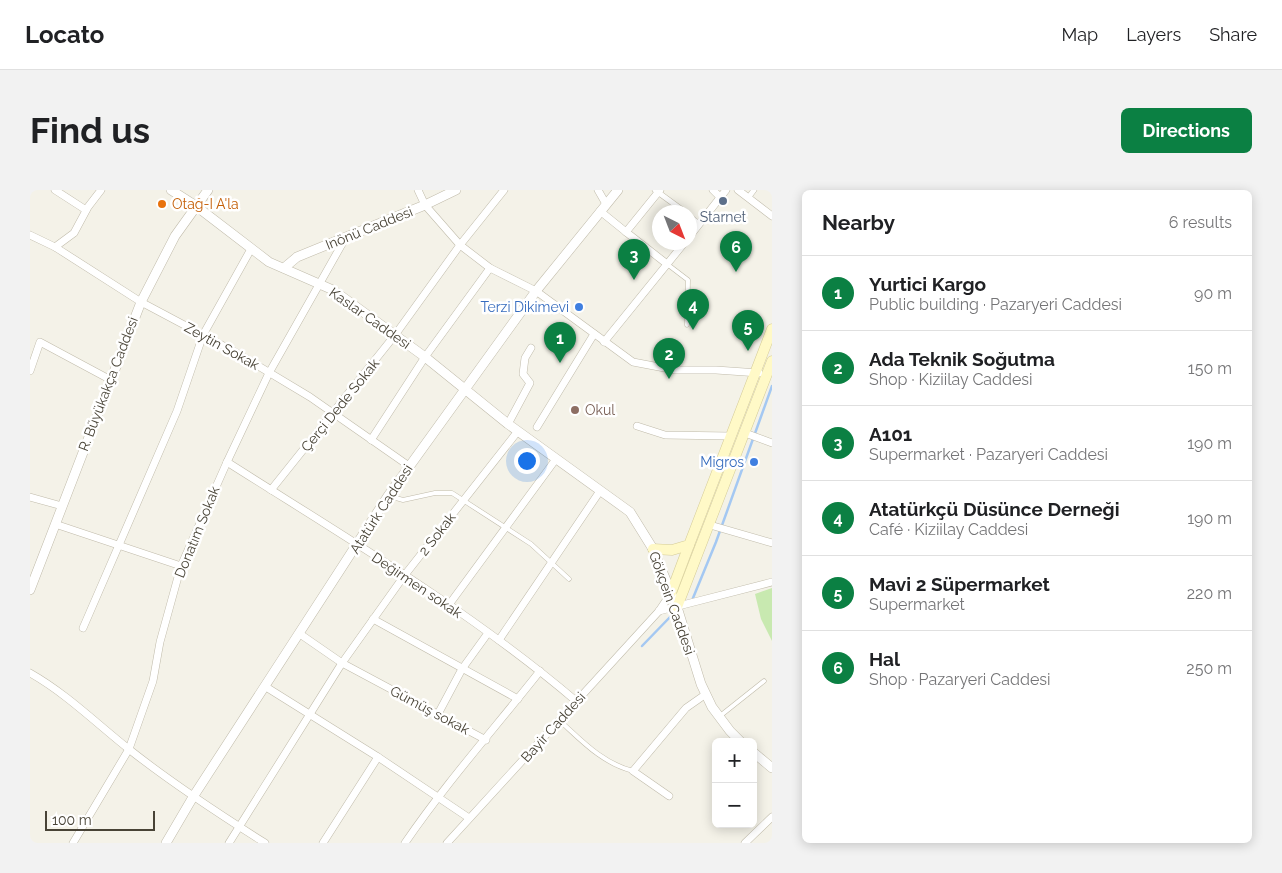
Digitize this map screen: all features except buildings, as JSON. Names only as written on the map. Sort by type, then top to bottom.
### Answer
[{"type":"main road","points":[[670,593],[771,333]]},
{"type":"main road","points":[[677,607],[713,526],[769,378],[772,361]]},
{"type":"main road","points":[[654,549],[672,550],[689,545]]},
{"type":"street","points":[[55,190],[86,210]]},
{"type":"street","points":[[55,247],[74,233],[86,210],[101,190]]},
{"type":"street","name":"Kaslar Caddesi","points":[[171,190],[182,194],[251,249],[284,268],[333,290],[464,388]]},
{"type":"street","name":"R. Büyükakça Caddesi","points":[[30,590],[109,379],[141,302],[175,236],[208,190]]},
{"type":"street","points":[[418,190],[425,205],[460,246],[490,268],[536,291],[633,362],[676,370],[756,372],[769,378]]},
{"type":"street","name":"Inönü Caddesi","points":[[284,268],[297,257],[425,205],[456,190]]},
{"type":"street","name":"Çerçi Dede Sokak","points":[[271,490],[334,414],[504,190]]},
{"type":"street","points":[[598,190],[603,208],[626,232],[667,264]]},
{"type":"street","name":"Atatürk Caddesi","points":[[166,843],[193,797],[388,496],[464,388],[536,291],[618,190]]},
{"type":"street","points":[[713,190],[720,197]]},
{"type":"street","points":[[697,227],[726,190]]},
{"type":"street","points":[[738,190],[772,215]]},
{"type":"street","points":[[748,198],[754,190]]},
{"type":"street","points":[[626,232],[658,191],[676,205]]},
{"type":"street","name":"Zeytin Sokak","points":[[30,235],[55,247],[141,302],[269,373],[334,414],[409,466]]},
{"type":"street","name":"Donatım Sokak","points":[[73,843],[129,749],[153,681],[160,642],[181,566],[227,462],[269,373],[318,283],[346,237]]},
{"type":"street","points":[[83,628],[177,411],[204,336],[251,249]]},
{"type":"street","points":[[604,342],[678,250]]},
{"type":"street","points":[[371,440],[425,357],[490,268]]},
{"type":"street","points":[[537,427],[594,334]]},
{"type":"street","points":[[30,371],[40,342],[109,379]]},
{"type":"street","points":[[508,424],[530,383],[523,374],[525,358],[531,348]]},
{"type":"street","name":"Gökçein Caddesi","points":[[464,388],[508,424],[630,512],[654,549],[677,607],[706,694],[719,717],[737,738]]},
{"type":"street","points":[[637,426],[665,435],[730,436]]},
{"type":"street","name":"2 Sokak","points":[[229,843],[342,662],[404,576],[518,431]]},
{"type":"street","points":[[747,434],[772,442]]},
{"type":"street","points":[[448,606],[556,459]]},
{"type":"street","name":"Değirmen sokak","points":[[227,462],[357,545],[499,640],[540,670],[576,701]]},
{"type":"street","points":[[499,640],[600,491]]},
{"type":"street","points":[[30,497],[62,506]]},
{"type":"street","points":[[55,524],[181,566]]},
{"type":"street","points":[[713,526],[772,543]]},
{"type":"street","points":[[659,610],[772,582]]},
{"type":"street","name":"Bayir Caddesi","points":[[447,843],[659,610],[670,593]]},
{"type":"street","points":[[373,619],[518,700]]},
{"type":"street","points":[[438,714],[462,669],[488,633]]},
{"type":"street","name":"Gümüş sokak","points":[[300,634],[342,662],[486,740],[540,670]]},
{"type":"street","points":[[30,673],[70,699],[129,749],[193,797],[265,843]]},
{"type":"street","points":[[266,687],[378,757],[470,818]]},
{"type":"street","points":[[669,796],[633,771],[686,708],[706,694]]},
{"type":"street","points":[[405,843],[437,797],[454,780],[486,740]]},
{"type":"street","points":[[757,755],[772,768]]},
{"type":"street","points":[[323,843],[378,757]]},
{"type":"street","points":[[745,843],[772,817]]},
{"type":"lane","points":[[667,264],[688,280],[687,325]]},
{"type":"lane","points":[[388,496],[403,500],[444,492],[464,499],[506,526],[552,561],[570,578]]},
{"type":"lane","points":[[719,717],[764,681]]},
{"type":"lane","points":[[559,720],[599,756],[616,766],[633,771]]},
{"type":"green space","points":[[772,588],[772,641],[761,619],[755,594]]},
{"type":"waterway","points":[[693,598],[716,542],[772,386]]},
{"type":"waterway","points":[[642,646],[671,616]]},
{"type":"place","name":"Starnet","points":[[723,201]]},
{"type":"place","name":"Otağ-I A'la","points":[[162,204]]},
{"type":"place","name":"Hal","points":[[736,272]]},
{"type":"place","name":"A101","points":[[634,280]]},
{"type":"place","name":"Terzi Dikimevi","points":[[579,307]]},
{"type":"place","name":"Atatürkçü Düsünce Derneği","points":[[693,330]]},
{"type":"place","name":"Mavi 2 Süpermarket","points":[[748,351]]},
{"type":"place","name":"Yurtici Kargo","points":[[560,363]]},
{"type":"place","name":"Ada Teknik Soğutma","points":[[669,379]]},
{"type":"place","name":"Okul","points":[[575,410]]},
{"type":"place","name":"Migros","points":[[754,462]]}]
